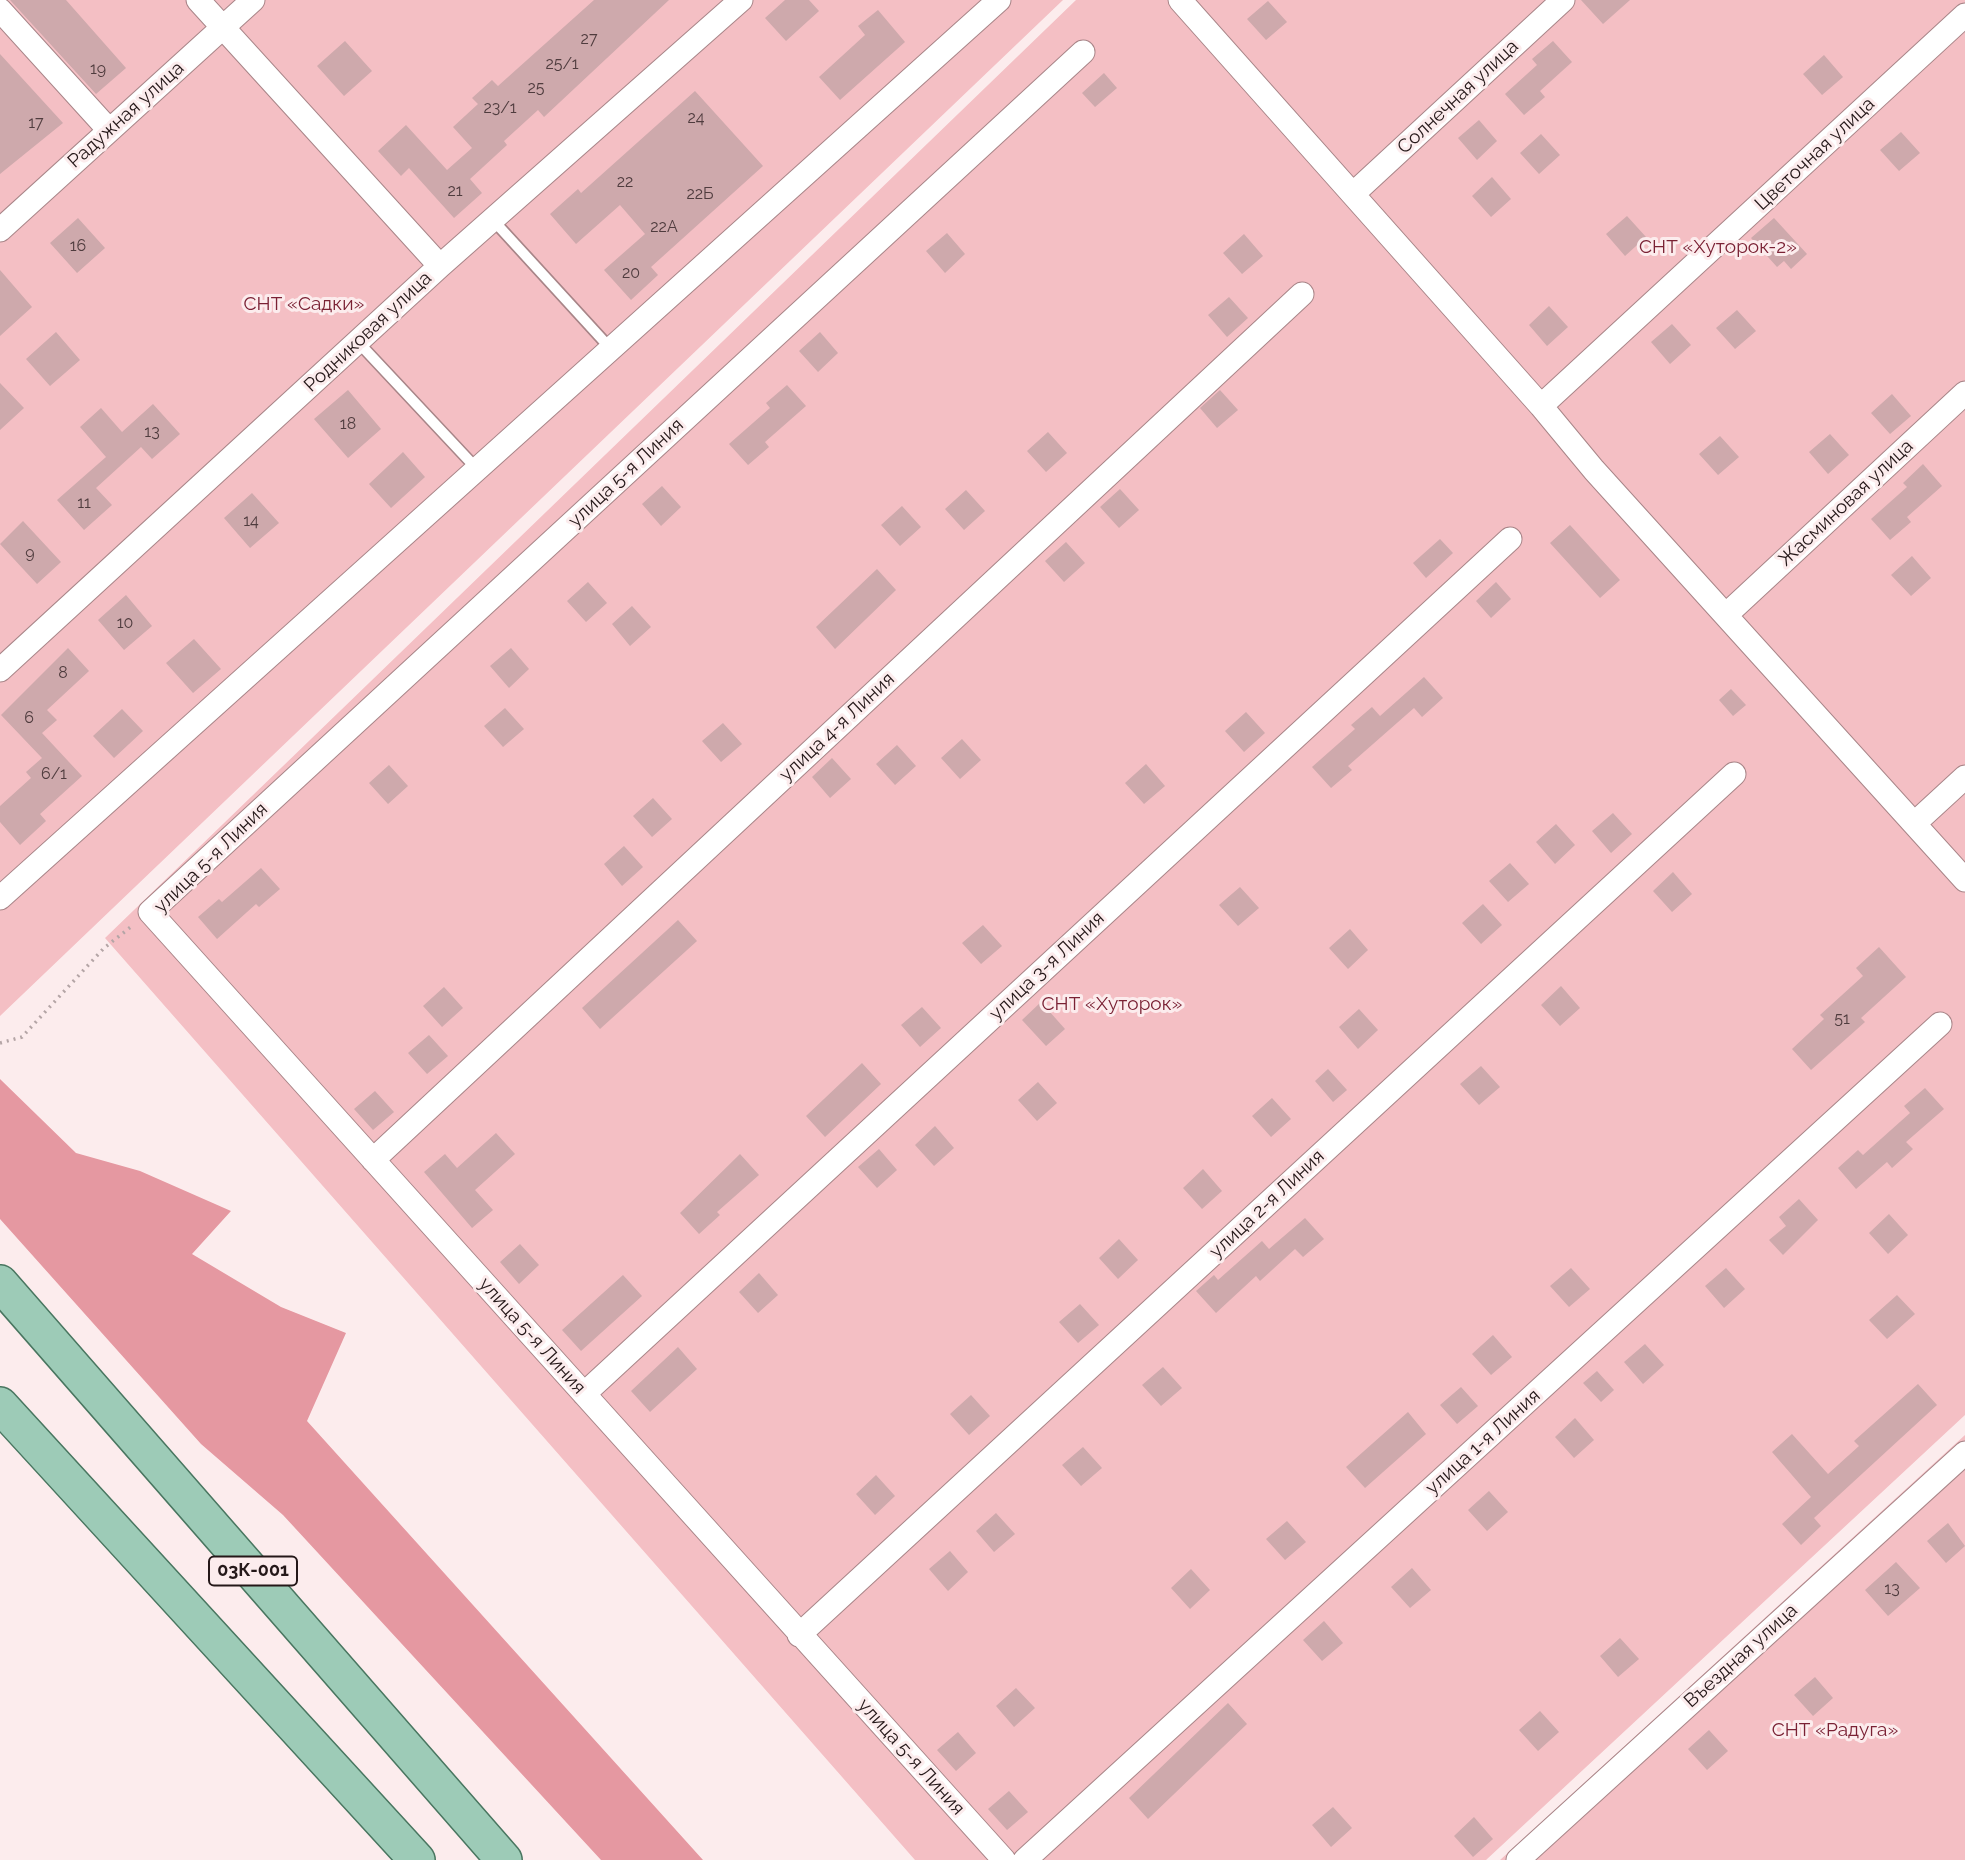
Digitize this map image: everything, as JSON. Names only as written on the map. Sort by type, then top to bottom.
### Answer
[{"type":"main road","name":"03К-001","points":[[0,1283],[444,1788],[504,1860]]},
{"type":"main road","points":[[0,1405],[417,1860]]},
{"type":"street","points":[[198,0],[440,266]]},
{"type":"street","name":"Радужная улица","points":[[0,230],[253,0]]},
{"type":"street","name":"Родниковая улица","points":[[0,670],[440,266],[741,0]]},
{"type":"street","points":[[0,898],[999,0]]},
{"type":"street","points":[[1180,0],[1541,406],[1594,470],[1965,880]]},
{"type":"street","name":"Солнечная улица","points":[[1353,194],[1563,0]]},
{"type":"street","points":[[0,10],[109,130]]},
{"type":"street","name":"Цветочная улица","points":[[1541,406],[1965,15]]},
{"type":"street","name":"улица 5-я Линия","points":[[1004,1860],[150,912],[1083,52]]},
{"type":"street","name":"улица 4-я Линия","points":[[373,1160],[1301,294]]},
{"type":"street","name":"Жасминовая улица","points":[[1727,614],[1965,393]]},
{"type":"street","name":"улица 3-я Линия","points":[[584,1394],[1510,539]]},
{"type":"street","name":"улица 2-я Линия","points":[[799,1635],[1734,774]]},
{"type":"street","points":[[1915,823],[1965,777]]},
{"type":"street","name":"улица 1-я Линия","points":[[1026,1860],[1940,1024]]},
{"type":"street","name":"Въездная улица","points":[[1518,1860],[1965,1453]]},
{"type":"lane","points":[[493,220],[611,349]]},
{"type":"lane","points":[[358,342],[477,469]]},
{"type":"path","points":[[0,1043],[22,1037],[104,948],[150,912]]},
{"type":"green space","name":"СНТ «Садки»","points":[[0,0],[1063,0],[0,1016]]},
{"type":"green space","name":"СНТ «Хуторок»","points":[[1076,0],[1965,0],[1965,1415],[1486,1860],[915,1860],[105,938]]},
{"type":"green space","name":"СНТ «Радуга»","points":[[1965,1435],[1965,1860],[1500,1860]]},
{"type":"shaded area","points":[[0,1079],[76,1153],[140,1171],[231,1211],[192,1254],[281,1307],[346,1333],[307,1421],[703,1860],[601,1860],[283,1515],[201,1444],[0,1219]]},
{"type":"building","points":[[10,0],[66,0],[126,68],[96,94]]},
{"type":"building","points":[[594,0],[669,0],[544,117],[538,110],[504,141],[507,145],[470,179],[482,193],[454,218],[409,168],[401,176],[378,151],[406,125],[447,170],[472,148],[453,127],[478,104],[472,98],[492,80],[498,86]]},
{"type":"building","points":[[785,0],[809,0],[819,11],[786,41],[765,18]]},
{"type":"building","points":[[1581,0],[1630,0],[1603,24]]},
{"type":"building","points":[[1268,1],[1287,22],[1266,40],[1247,19]]},
{"type":"building","points":[[878,10],[905,42],[840,100],[819,77],[865,35],[858,26]]},
{"type":"building","points":[[345,41],[372,71],[344,96],[317,66]]},
{"type":"building","points":[[1553,41],[1572,62],[1540,91],[1545,97],[1524,115],[1505,94],[1537,65],[1532,59]]},
{"type":"building","points":[[0,54],[63,123],[0,174]]},
{"type":"building","points":[[1824,55],[1843,77],[1822,95],[1803,74]]},
{"type":"building","points":[[1104,73],[1117,88],[1095,107],[1082,93]]},
{"type":"building","points":[[695,91],[763,166],[651,267],[658,275],[631,300],[604,270],[645,234],[620,205],[576,244],[550,214],[578,189],[581,193]]},
{"type":"building","points":[[1479,120],[1497,141],[1477,160],[1458,138]]},
{"type":"building","points":[[1901,132],[1920,153],[1899,171],[1880,150]]},
{"type":"building","points":[[1541,134],[1560,155],[1539,174],[1520,153]]},
{"type":"building","points":[[1492,177],[1511,199],[1491,217],[1472,196]]},
{"type":"building","points":[[1627,216],[1646,237],[1625,256],[1606,234]]},
{"type":"building","points":[[78,218],[105,248],[77,273],[50,243]]},
{"type":"building","points":[[1774,218],[1807,254],[1791,269],[1784,261],[1777,267],[1751,238]]},
{"type":"building","points":[[947,233],[965,254],[945,273],[926,251]]},
{"type":"building","points":[[1244,234],[1263,256],[1242,274],[1223,253]]},
{"type":"building","points":[[0,270],[32,307],[0,336]]},
{"type":"building","points":[[1229,297],[1248,318],[1227,337],[1208,315]]},
{"type":"building","points":[[1549,306],[1568,327],[1547,346],[1529,325]]},
{"type":"building","points":[[1737,310],[1756,331],[1735,349],[1716,328]]},
{"type":"building","points":[[1672,324],[1691,345],[1670,364],[1651,342]]},
{"type":"building","points":[[56,332],[80,360],[50,386],[26,359]]},
{"type":"building","points":[[820,332],[838,353],[818,372],[799,351]]},
{"type":"building","points":[[0,383],[24,408],[0,430]]},
{"type":"building","points":[[787,385],[806,406],[765,442],[769,447],[748,465],[729,444],[770,408],[766,403]]},
{"type":"building","points":[[348,390],[381,429],[348,458],[314,419]]},
{"type":"building","points":[[1220,390],[1238,410],[1217,428],[1200,408]]},
{"type":"building","points":[[1892,394],[1911,416],[1890,434],[1871,413]]},
{"type":"building","points":[[153,404],[180,434],[152,459],[141,447],[96,488],[112,505],[84,530],[57,500],[106,457],[80,427],[101,408],[122,432]]},
{"type":"building","points":[[1048,432],[1067,453],[1046,472],[1027,451]]},
{"type":"building","points":[[1830,434],[1849,455],[1828,474],[1809,452]]},
{"type":"building","points":[[1720,436],[1739,457],[1718,475],[1699,454]]},
{"type":"building","points":[[403,452],[425,477],[391,508],[369,484]]},
{"type":"building","points":[[1923,464],[1942,486],[1907,517],[1911,522],[1890,540],[1871,519],[1907,487],[1903,483]]},
{"type":"building","points":[[662,486],[681,507],[661,526],[642,504]]},
{"type":"building","points":[[1120,489],[1139,510],[1119,528],[1100,507]]},
{"type":"building","points":[[966,490],[985,511],[964,530],[945,509]]},
{"type":"building","points":[[252,493],[279,523],[250,548],[224,518]]},
{"type":"building","points":[[902,506],[921,527],[900,546],[881,525]]},
{"type":"building","points":[[23,521],[61,562],[37,584],[0,544]]},
{"type":"building","points":[[1570,525],[1620,580],[1600,598],[1550,543]]},
{"type":"building","points":[[1440,539],[1453,553],[1426,578],[1413,563]]},
{"type":"building","points":[[1066,542],[1085,563],[1064,582],[1045,561]]},
{"type":"building","points":[[1912,556],[1931,578],[1911,596],[1891,575]]},
{"type":"building","points":[[877,569],[896,590],[835,649],[816,627]]},
{"type":"building","points":[[588,582],[607,603],[586,622],[567,601]]},
{"type":"building","points":[[1496,582],[1511,599],[1491,618],[1476,601]]},
{"type":"building","points":[[126,595],[152,626],[124,650],[98,620]]},
{"type":"building","points":[[632,606],[651,627],[630,646],[612,624]]},
{"type":"building","points":[[194,639],[221,669],[193,693],[166,663]]},
{"type":"building","points":[[68,648],[89,671],[47,710],[57,720],[42,733],[82,776],[40,814],[46,821],[20,845],[0,822],[0,806],[31,778],[26,772],[42,758],[1,715]]},
{"type":"building","points":[[511,648],[529,669],[509,688],[490,666]]},
{"type":"building","points":[[1424,677],[1443,698],[1422,717],[1414,708],[1348,766],[1352,770],[1331,788],[1312,767],[1355,729],[1351,725],[1372,707],[1380,716]]},
{"type":"building","points":[[1731,689],[1746,705],[1733,716],[1719,700]]},
{"type":"building","points":[[505,708],[524,729],[503,747],[484,726]]},
{"type":"building","points":[[122,709],[143,731],[114,758],[93,736]]},
{"type":"building","points":[[1246,712],[1265,733],[1244,752],[1225,731]]},
{"type":"building","points":[[723,723],[742,744],[721,762],[702,741]]},
{"type":"building","points":[[962,739],[981,760],[960,779],[941,758]]},
{"type":"building","points":[[897,745],[916,766],[895,785],[876,764]]},
{"type":"building","points":[[832,758],[851,779],[830,798],[812,777]]},
{"type":"building","points":[[1146,764],[1165,786],[1144,804],[1125,783]]},
{"type":"building","points":[[389,765],[408,786],[388,804],[369,783]]},
{"type":"building","points":[[653,798],[672,819],[652,837],[633,816]]},
{"type":"building","points":[[1613,813],[1632,834],[1611,853],[1592,831]]},
{"type":"building","points":[[1556,824],[1575,845],[1555,864],[1536,842]]},
{"type":"building","points":[[624,846],[643,867],[622,886],[604,864]]},
{"type":"building","points":[[1510,863],[1529,884],[1508,902],[1489,881]]},
{"type":"building","points":[[261,868],[280,889],[259,907],[256,904],[217,939],[198,917],[219,899],[222,902]]},
{"type":"building","points":[[1673,872],[1692,894],[1672,912],[1653,891]]},
{"type":"building","points":[[1240,887],[1259,908],[1238,926],[1219,905]]},
{"type":"building","points":[[1483,904],[1502,925],[1481,944],[1462,923]]},
{"type":"building","points":[[678,920],[697,941],[600,1029],[582,1008]]},
{"type":"building","points":[[983,925],[1002,946],[981,964],[962,943]]},
{"type":"building","points":[[1350,929],[1368,950],[1348,969],[1329,948]]},
{"type":"building","points":[[1879,947],[1906,977],[1861,1018],[1865,1022],[1811,1070],[1792,1049],[1824,1019],[1820,1015],[1863,976],[1856,968]]},
{"type":"building","points":[[1561,986],[1580,1008],[1560,1026],[1541,1005]]},
{"type":"building","points":[[444,987],[463,1008],[442,1027],[423,1006]]},
{"type":"building","points":[[1041,1002],[1065,1029],[1046,1046],[1022,1020]]},
{"type":"building","points":[[922,1007],[941,1028],[920,1047],[901,1025]]},
{"type":"building","points":[[1359,1009],[1378,1030],[1358,1049],[1339,1027]]},
{"type":"building","points":[[429,1035],[448,1056],[427,1074],[408,1053]]},
{"type":"building","points":[[862,1063],[881,1084],[825,1137],[806,1116]]},
{"type":"building","points":[[1481,1066],[1500,1087],[1479,1105],[1460,1084]]},
{"type":"building","points":[[1328,1069],[1347,1090],[1333,1102],[1315,1081]]},
{"type":"building","points":[[1038,1082],[1057,1103],[1037,1121],[1018,1100]]},
{"type":"building","points":[[1925,1088],[1944,1109],[1906,1142],[1913,1149],[1892,1168],[1887,1162],[1856,1189],[1838,1168],[1858,1150],[1863,1155],[1910,1113],[1904,1106]]},
{"type":"building","points":[[375,1091],[394,1112],[373,1130],[354,1109]]},
{"type":"building","points":[[1272,1098],[1291,1119],[1271,1137],[1252,1116]]},
{"type":"building","points":[[935,1126],[954,1148],[934,1166],[915,1145]]},
{"type":"building","points":[[496,1133],[515,1154],[475,1190],[493,1210],[472,1228],[424,1172],[445,1154],[457,1168]]},
{"type":"building","points":[[879,1149],[897,1170],[877,1188],[858,1167]]},
{"type":"building","points":[[740,1154],[759,1175],[717,1212],[720,1215],[699,1234],[680,1213]]},
{"type":"building","points":[[1203,1169],[1222,1191],[1202,1209],[1183,1188]]},
{"type":"building","points":[[1799,1199],[1818,1220],[1783,1255],[1769,1240],[1786,1226],[1779,1217]]},
{"type":"building","points":[[1889,1214],[1908,1235],[1888,1254],[1869,1233]]},
{"type":"building","points":[[1305,1218],[1324,1239],[1303,1257],[1295,1249],[1260,1281],[1256,1276],[1216,1313],[1196,1291],[1214,1275],[1218,1280],[1262,1241],[1269,1249]]},
{"type":"building","points":[[1119,1239],[1138,1260],[1118,1279],[1099,1258]]},
{"type":"building","points":[[520,1244],[539,1265],[519,1284],[500,1262]]},
{"type":"building","points":[[1571,1268],[1590,1289],[1569,1307],[1550,1286]]},
{"type":"building","points":[[1726,1268],[1745,1289],[1724,1308],[1705,1286]]},
{"type":"building","points":[[759,1273],[778,1295],[758,1313],[739,1292]]},
{"type":"building","points":[[623,1275],[642,1296],[581,1351],[562,1330]]},
{"type":"building","points":[[1897,1295],[1915,1314],[1887,1339],[1869,1320]]},
{"type":"building","points":[[1080,1304],[1099,1325],[1078,1343],[1059,1322]]},
{"type":"building","points":[[1493,1335],[1512,1357],[1491,1375],[1472,1354]]},
{"type":"building","points":[[1645,1344],[1664,1365],[1643,1384],[1624,1362]]},
{"type":"building","points":[[678,1347],[697,1369],[650,1412],[631,1391]]},
{"type":"building","points":[[1163,1367],[1182,1388],[1161,1406],[1142,1385]]},
{"type":"building","points":[[1597,1371],[1614,1390],[1601,1402],[1583,1383]]},
{"type":"building","points":[[1918,1384],[1937,1405],[1814,1518],[1821,1526],[1801,1545],[1782,1524],[1811,1497],[1772,1452],[1792,1434],[1828,1474],[1859,1446],[1854,1441]]},
{"type":"building","points":[[1461,1387],[1478,1406],[1457,1424],[1440,1405]]},
{"type":"building","points":[[971,1395],[990,1416],[969,1435],[950,1414]]},
{"type":"building","points":[[1408,1412],[1426,1434],[1365,1488],[1346,1467]]},
{"type":"building","points":[[1575,1418],[1594,1440],[1574,1458],[1555,1437]]},
{"type":"building","points":[[1083,1447],[1102,1468],[1081,1486],[1062,1465]]},
{"type":"building","points":[[876,1475],[895,1496],[875,1515],[856,1494]]},
{"type":"building","points":[[1489,1491],[1508,1512],[1487,1531],[1468,1510]]},
{"type":"building","points":[[996,1513],[1015,1534],[994,1552],[976,1531]]},
{"type":"building","points":[[1287,1521],[1306,1542],[1285,1560],[1266,1539]]},
{"type":"building","points":[[1948,1523],[1965,1546],[1946,1563],[1927,1541]]},
{"type":"building","points":[[950,1551],[968,1572],[948,1591],[929,1569]]},
{"type":"building","points":[[1896,1562],[1920,1588],[1888,1616],[1865,1590]]},
{"type":"building","points":[[1412,1568],[1431,1590],[1410,1608],[1391,1587]]},
{"type":"building","points":[[1191,1569],[1210,1590],[1190,1609],[1171,1588]]},
{"type":"building","points":[[1324,1621],[1343,1643],[1322,1661],[1303,1640]]},
{"type":"building","points":[[1620,1638],[1639,1659],[1618,1677],[1600,1656]]},
{"type":"building","points":[[1815,1677],[1833,1698],[1813,1716],[1794,1695]]},
{"type":"building","points":[[1016,1688],[1035,1708],[1014,1727],[996,1706]]},
{"type":"building","points":[[1228,1703],[1247,1724],[1148,1819],[1129,1798]]},
{"type":"building","points":[[1540,1711],[1559,1732],[1538,1751],[1519,1730]]},
{"type":"building","points":[[1709,1730],[1728,1751],[1707,1770],[1688,1749]]},
{"type":"building","points":[[958,1732],[976,1753],[956,1771],[937,1750]]},
{"type":"building","points":[[1009,1791],[1028,1812],[1007,1830],[988,1809]]},
{"type":"building","points":[[1333,1807],[1352,1828],[1331,1847],[1312,1825]]},
{"type":"building","points":[[1474,1817],[1493,1839],[1473,1857],[1454,1836]]},
{"type":"park label","name":"СНТ «Хуторок-2»","points":[[1718,247]]}]
